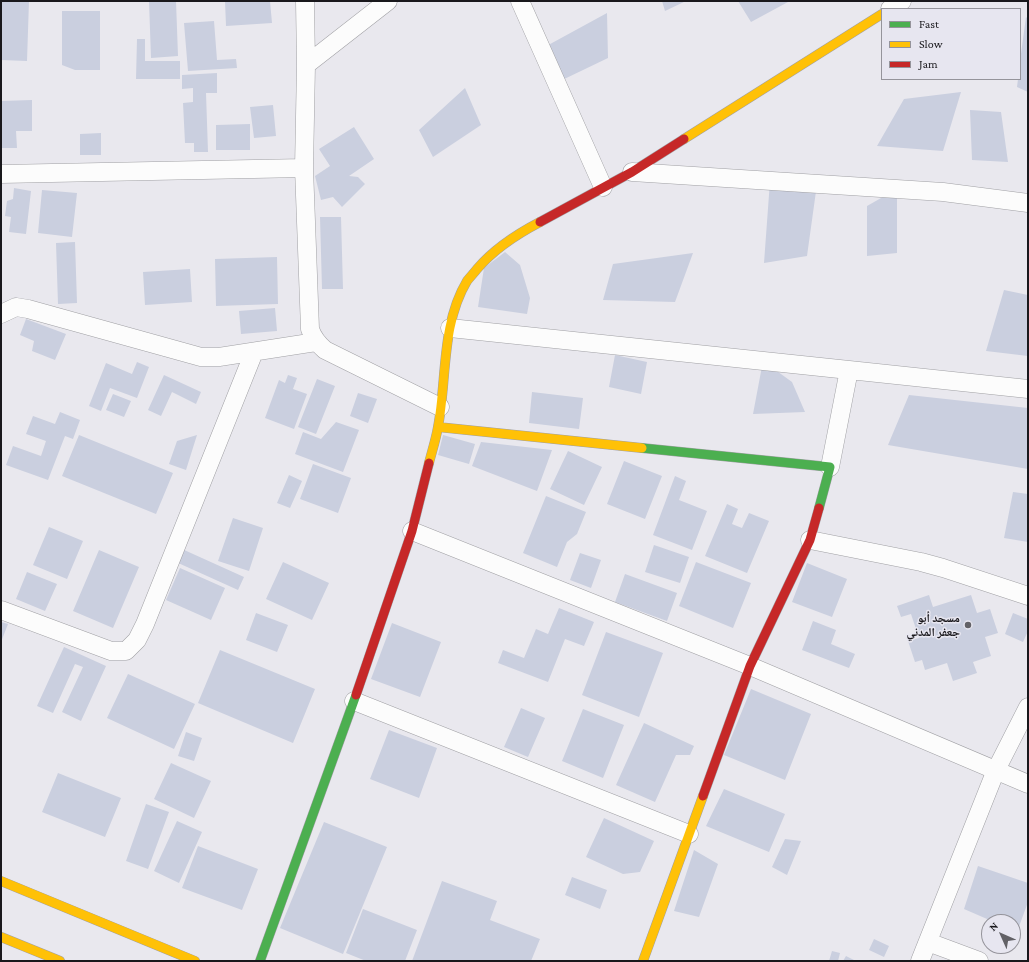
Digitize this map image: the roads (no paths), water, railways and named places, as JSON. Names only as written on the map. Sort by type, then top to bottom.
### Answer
[{"type":"street","points":[[305,1],[306,65],[304,168],[310,329],[312,336],[325,350],[440,407]]},
{"type":"street","points":[[306,65],[388,1]]},
{"type":"street","points":[[520,1],[603,187]]},
{"type":"street","points":[[892,8],[902,1]]},
{"type":"street","points":[[260,961],[354,701],[412,531],[438,427],[450,328],[454,310],[468,280],[492,253],[526,229],[632,172],[881,15]]},
{"type":"street","points":[[1,174],[304,168]]},
{"type":"street","points":[[632,172],[943,192],[1028,203]]},
{"type":"street","points":[[1,314],[12,308],[28,309],[201,357],[219,357],[316,342]]},
{"type":"street","points":[[450,328],[1028,389]]},
{"type":"street","points":[[1,610],[111,651],[126,651],[137,640],[145,624],[254,352]]},
{"type":"street","points":[[643,961],[750,666],[810,540],[830,467],[849,370]]},
{"type":"street","points":[[438,427],[830,467]]},
{"type":"street","points":[[412,531],[750,666],[1028,784]]},
{"type":"street","points":[[810,540],[936,566],[1028,596]]},
{"type":"street","points":[[354,701],[689,834]]},
{"type":"street","points":[[920,961],[996,770],[1028,707]]},
{"type":"street","points":[[1,881],[195,961]]},
{"type":"street","points":[[1,937],[60,961]]},
{"type":"street","points":[[928,942],[979,961]]},
{"type":"place","name":"مسجد أبو جعفر المدني","points":[[968,625]]}]
